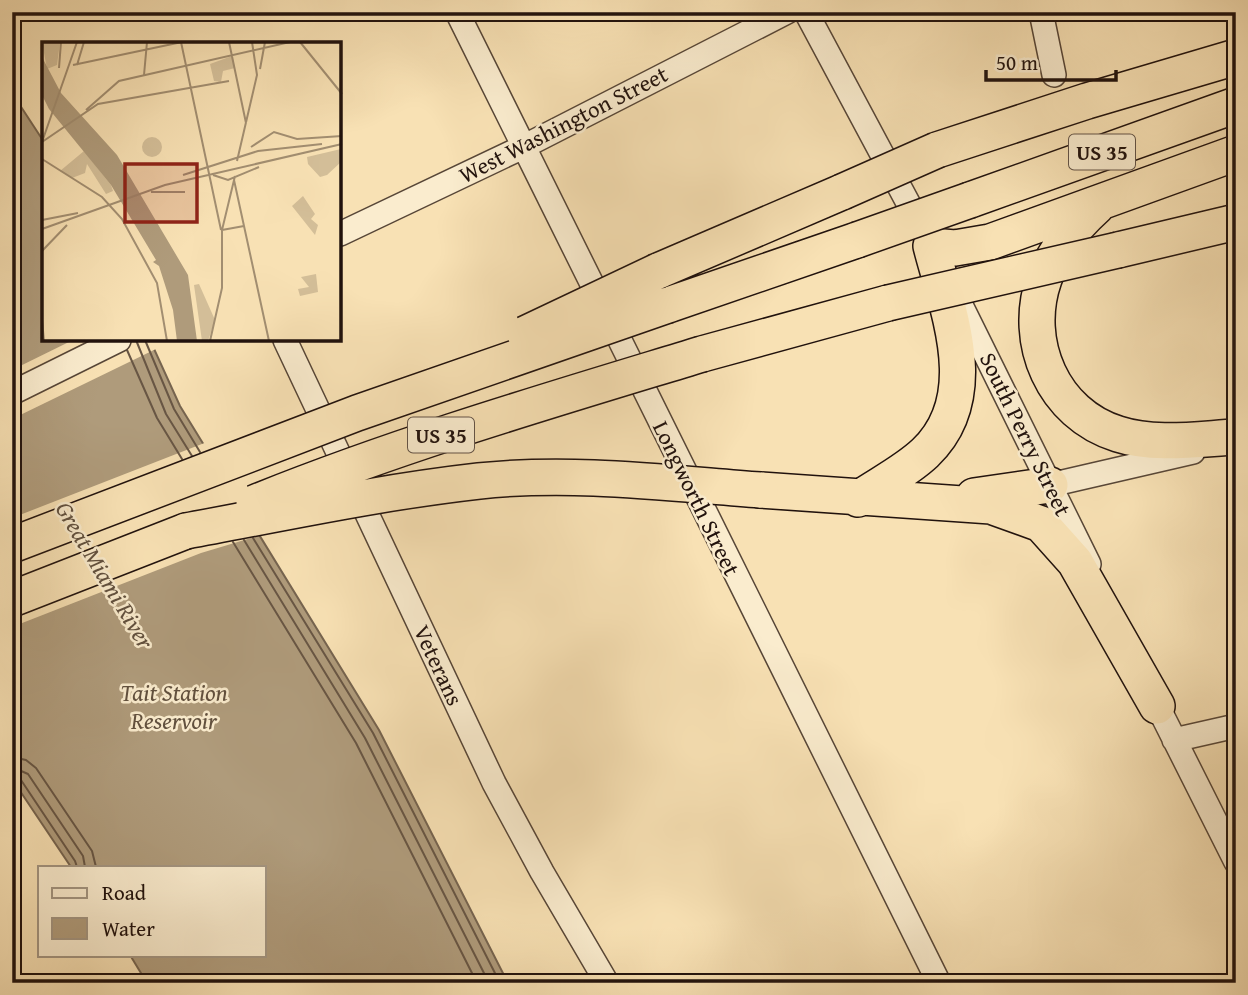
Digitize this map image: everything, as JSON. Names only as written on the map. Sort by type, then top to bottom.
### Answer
[{"type":"highway","points":[[357,413],[658,271],[937,150],[1236,57]]},
{"type":"highway","name":"US 35","points":[[12,545],[357,413],[1236,105]]},
{"type":"highway","points":[[858,499],[926,453],[949,414],[957,390],[958,349],[931,246],[955,248],[980,245],[1236,153]]},
{"type":"highway","points":[[1100,204],[1062,243],[1039,294],[1039,346],[1055,388],[1086,419],[1120,435],[1174,441],[1236,440]]},
{"type":"highway","name":"US 35","points":[[12,599],[331,473],[450,432],[702,354],[888,303],[1236,222]]},
{"type":"highway","points":[[186,531],[479,481],[540,478],[619,479],[858,499],[991,506],[1041,524],[1075,562],[1157,706]]},
{"type":"highway","points":[[908,500],[976,495],[1049,485]]},
{"type":"street","name":"Longworth Street","points":[[457,12],[939,983]]},
{"type":"street","name":"West Washington Street","points":[[341,234],[523,147],[787,12]]},
{"type":"street","name":"South Perry Street","points":[[806,12],[991,362],[1157,706],[1236,862]]},
{"type":"street","points":[[1041,12],[1054,75]]},
{"type":"street","points":[[12,393],[117,341]]},
{"type":"street","name":"Veterans","points":[[285,341],[494,783],[607,983]]},
{"type":"street","points":[[1049,485],[1236,440]]},
{"type":"street","points":[[1174,740],[1236,726]]},
{"type":"water","name":"Tait Station Reservoir","points":[[12,93],[42,139],[42,341],[150,341],[180,406],[379,730],[508,983],[147,983],[131,956],[266,956],[266,866],[70,866],[12,779]]},
{"type":"pier","points":[[71,341],[154,341],[158,348],[12,419],[12,370]]},
{"type":"pier","points":[[207,442],[264,534],[201,553],[12,627],[12,518]]},
{"type":"water label","name":"Great Miami River","points":[[105,575]]}]
